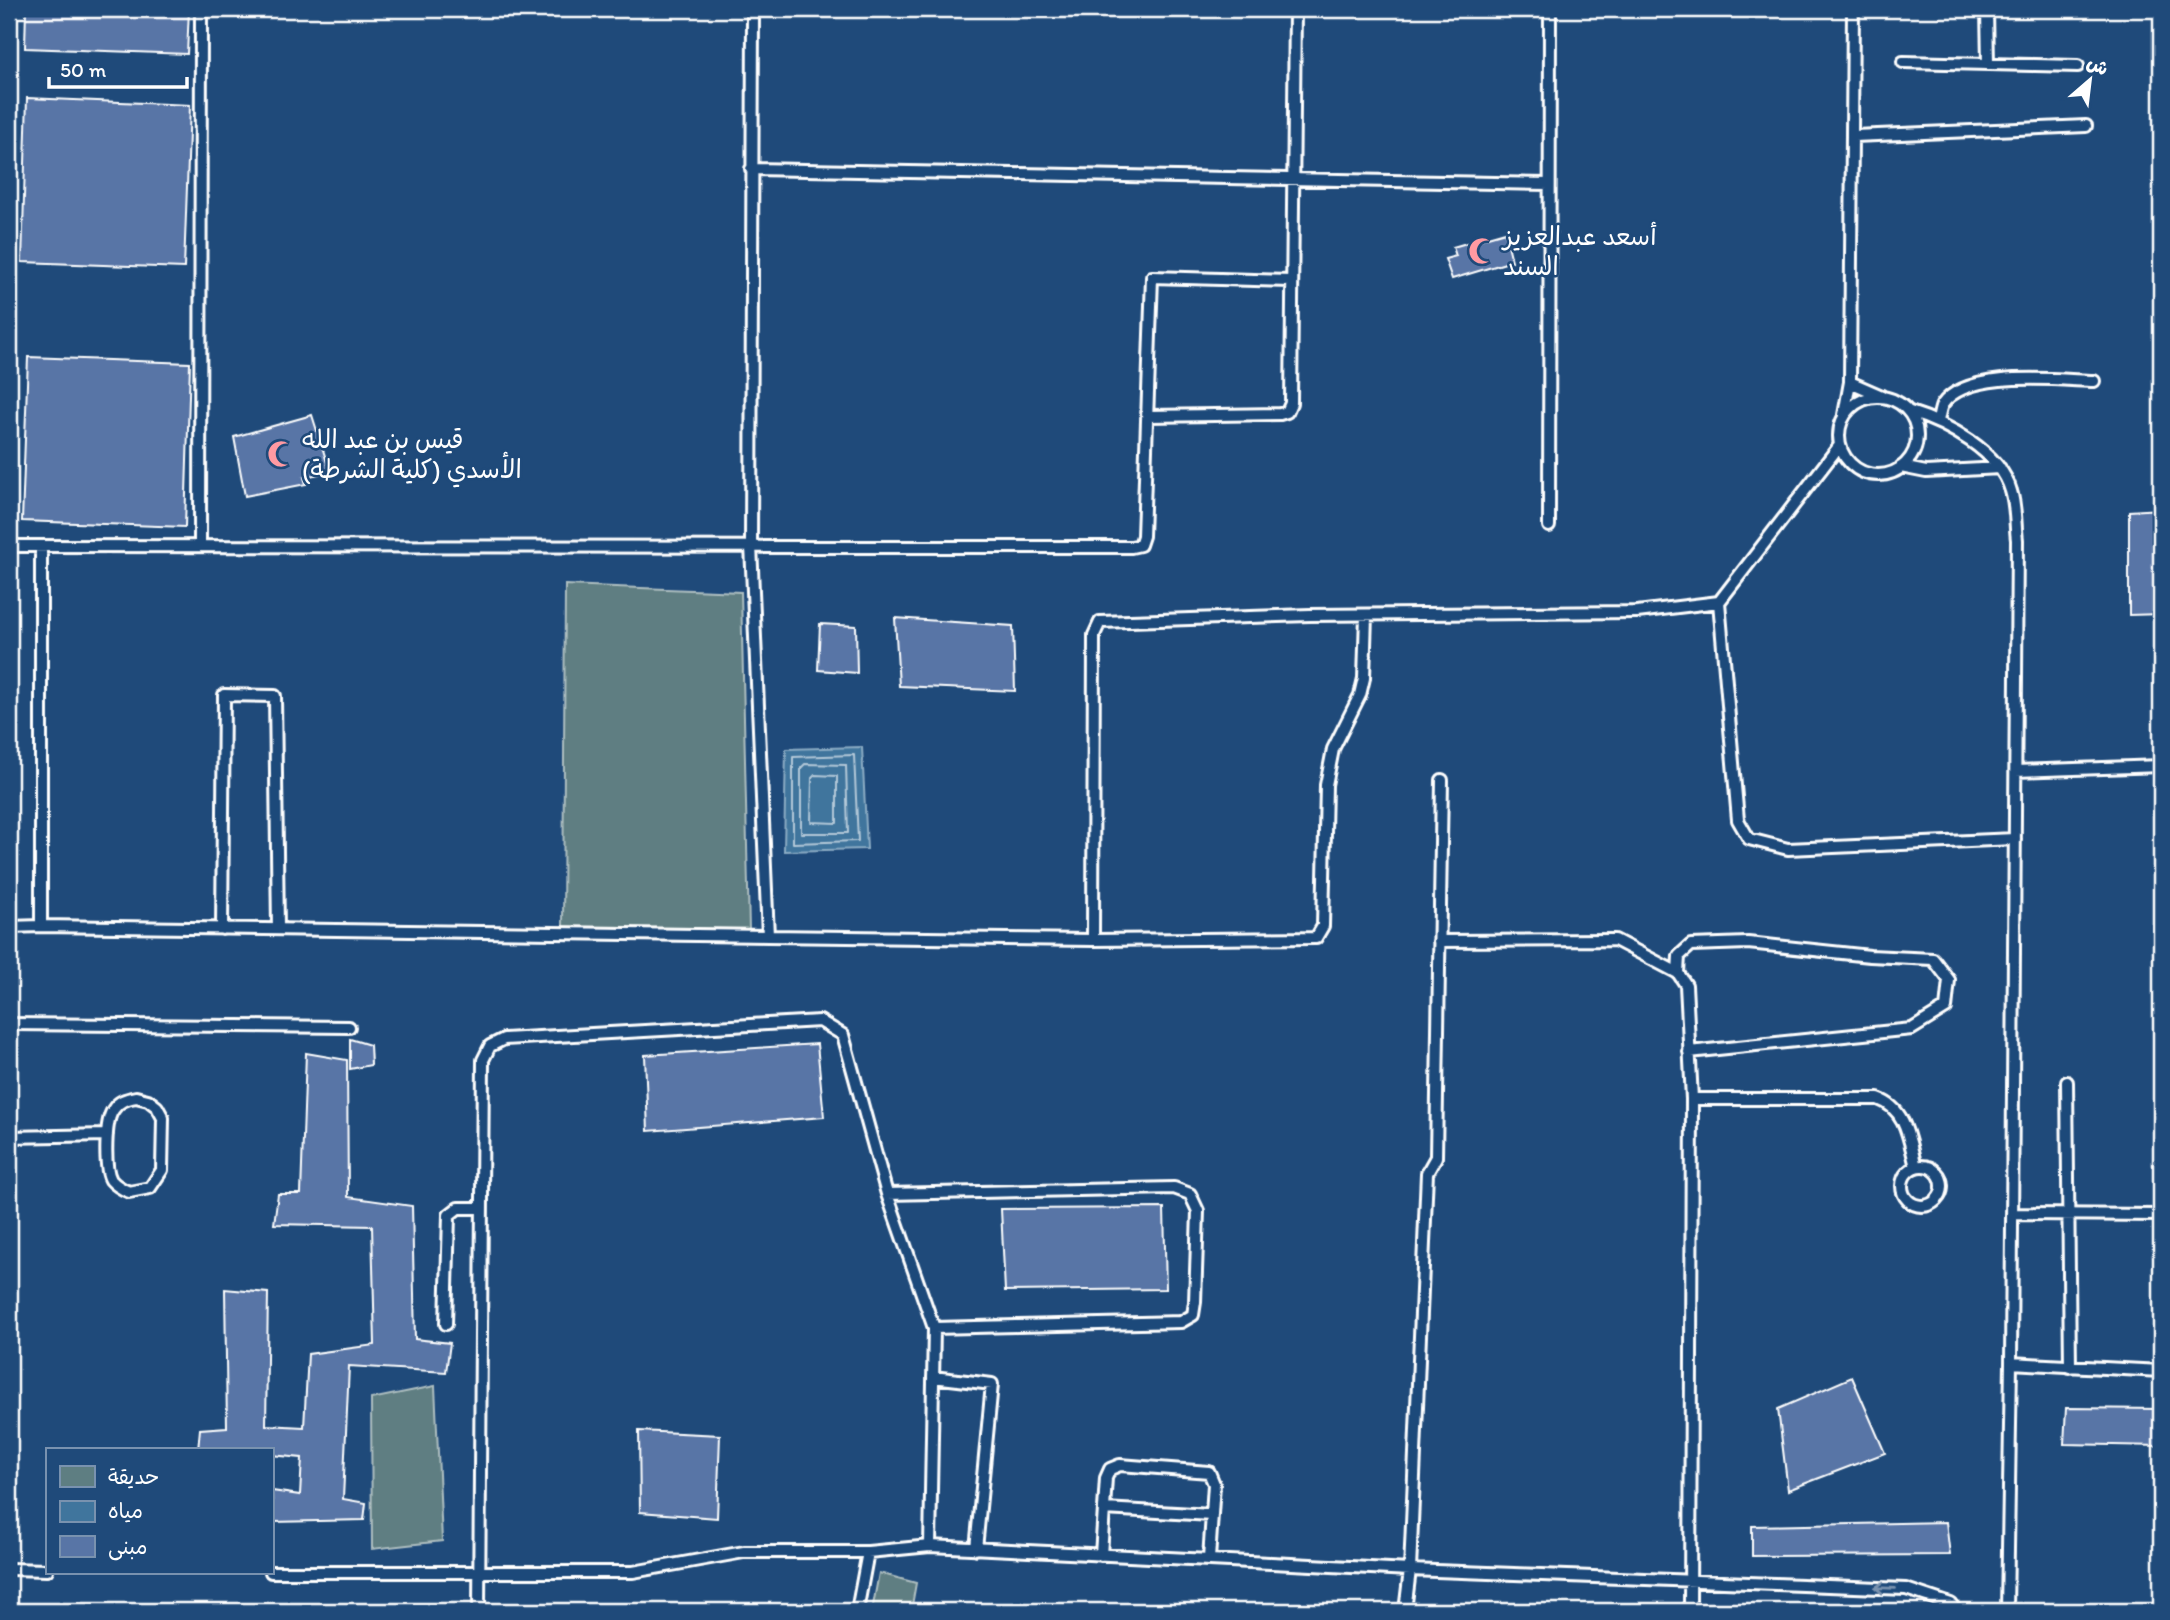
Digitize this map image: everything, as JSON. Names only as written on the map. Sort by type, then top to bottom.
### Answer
[{"type":"lane","points":[[200,545],[201,9]]},
{"type":"lane","points":[[753,9],[751,545],[768,936]]},
{"type":"lane","points":[[1149,416],[1287,412],[1291,403],[1291,179],[1295,9]]},
{"type":"lane","points":[[1549,526],[1550,9]]},
{"type":"lane","points":[[1853,9],[1850,382],[1839,430],[1840,445],[1852,464],[1872,475],[1888,474],[1901,467],[1912,456],[1917,442],[1916,426],[1910,412]]},
{"type":"lane","points":[[1987,9],[1988,64]]},
{"type":"lane","points":[[1903,62],[2078,66]]},
{"type":"lane","points":[[1854,136],[2086,126]]},
{"type":"lane","points":[[751,169],[1549,184]]},
{"type":"lane","points":[[9,546],[1140,545],[1149,416],[1152,277],[1291,281]]},
{"type":"lane","points":[[1938,421],[1942,405],[1960,391],[1999,379],[2094,381]]},
{"type":"lane","points":[[1850,382],[1898,402],[1910,412],[1938,421],[2000,468],[2011,491],[2017,540],[2007,1611]]},
{"type":"lane","points":[[1844,415],[1854,404],[1868,398],[1884,397]]},
{"type":"lane","points":[[1840,445],[1719,602],[1738,820],[1749,839],[1788,849],[2015,839]]},
{"type":"lane","points":[[1901,467],[1926,472],[2000,468]]},
{"type":"lane","points":[[41,546],[41,926]]},
{"type":"lane","points":[[1093,940],[1094,635],[1100,622],[1637,612],[1719,602]]},
{"type":"lane","points":[[9,926],[1093,940],[1316,938],[1321,933],[1326,785],[1333,749],[1360,695],[1364,678],[1366,615]]},
{"type":"lane","points":[[222,929],[225,695],[275,696],[278,929]]},
{"type":"lane","points":[[2016,771],[2161,766]]},
{"type":"lane","points":[[1405,1611],[1410,1570],[1427,1173],[1436,1157],[1442,780]]},
{"type":"lane","points":[[1439,941],[1615,940],[1678,973],[1686,985],[1692,1099],[1690,1611]]},
{"type":"lane","points":[[1678,973],[1679,956],[1691,945],[1748,943],[1870,956],[1933,959],[1949,980],[1946,1008],[1912,1029],[1689,1052]]},
{"type":"lane","points":[[479,1611],[483,1060],[490,1046],[505,1039],[820,1021],[842,1035],[887,1194],[934,1328],[930,1546]]},
{"type":"lane","points":[[9,1024],[349,1027]]},
{"type":"lane","points":[[2067,1082],[2066,1212],[2070,1367]]},
{"type":"lane","points":[[1692,1099],[1878,1099],[1893,1105],[1902,1117],[1916,1167]]},
{"type":"lane","points":[[124,1100],[148,1100],[157,1107],[163,1118],[162,1170],[150,1188],[129,1192],[111,1180],[107,1169],[107,1135],[108,1118],[114,1107],[124,1100]]},
{"type":"lane","points":[[9,1137],[107,1135]]},
{"type":"lane","points":[[887,1194],[1174,1188],[1189,1194],[1198,1211],[1195,1302],[1193,1315],[1181,1322],[934,1328]]},
{"type":"lane","points":[[446,1324],[449,1215],[458,1208],[482,1208]]},
{"type":"lane","points":[[2012,1214],[2066,1212],[2161,1215]]},
{"type":"lane","points":[[2011,1363],[2161,1371]]},
{"type":"lane","points":[[933,1377],[992,1384],[976,1549]]},
{"type":"lane","points":[[1101,1555],[1107,1474],[1119,1465],[1209,1472],[1214,1480],[1209,1559]]},
{"type":"lane","points":[[1104,1509],[1212,1515]]},
{"type":"lane","points":[[273,1572],[633,1572],[744,1552],[868,1552],[930,1546],[1410,1570],[1906,1589],[1951,1604],[1955,1611]]},
{"type":"lane","points":[[857,1611],[868,1552]]},
{"type":"lane","points":[[9,1570],[46,1570]]},
{"type":"green space","points":[[565,585],[741,592],[749,930],[563,933]]},
{"type":"green space","points":[[435,1386],[442,1541],[372,1549],[371,1399]]},
{"type":"green space","points":[[879,1573],[916,1583],[911,1611],[872,1611]]},
{"type":"green space","points":[[240,1604],[240,1611],[134,1611],[134,1608]]},
{"type":"water","points":[[862,747],[867,849],[784,851],[786,749]]},
{"type":"building","points":[[26,9],[189,9],[187,54],[25,48]]},
{"type":"building","points":[[27,98],[190,105],[184,268],[22,262]]},
{"type":"building","name":"أسعد عبدالعزيز السند","points":[[1505,232],[1512,261],[1452,279],[1445,259],[1456,256],[1453,247]]},
{"type":"building","points":[[28,357],[190,363],[185,527],[22,521]]},
{"type":"building","name":"قيس بن عبد الله الأسدي (كلية الشرطة)","points":[[312,415],[330,472],[304,477],[306,484],[245,496],[234,437]]},
{"type":"building","points":[[2161,509],[2161,614],[2129,615],[2129,511]]},
{"type":"building","points":[[895,618],[1013,626],[1015,691],[899,686]]},
{"type":"building","points":[[820,624],[856,626],[857,673],[818,670]]},
{"type":"building","points":[[350,1039],[370,1045],[371,1065],[350,1069]]},
{"type":"building","points":[[817,1044],[824,1117],[648,1131],[645,1055]]},
{"type":"building","points":[[306,1053],[347,1060],[348,1197],[412,1206],[415,1339],[450,1343],[446,1372],[349,1366],[343,1499],[366,1503],[364,1520],[273,1522],[273,1491],[300,1495],[302,1458],[273,1455],[273,1448],[198,1448],[200,1429],[227,1427],[225,1289],[268,1293],[266,1425],[304,1427],[308,1354],[375,1345],[372,1226],[274,1224],[278,1194],[301,1194]]},
{"type":"building","points":[[1164,1208],[1166,1289],[1005,1291],[1001,1209]]},
{"type":"building","points":[[1852,1377],[1885,1453],[1788,1490],[1778,1409]]},
{"type":"building","points":[[2066,1408],[2161,1409],[2161,1446],[2064,1444]]},
{"type":"building","points":[[639,1431],[720,1435],[717,1518],[640,1512]]},
{"type":"building","points":[[1946,1522],[1950,1555],[1752,1556],[1752,1526]]},
{"type":"place","name":"أسعد عبدالعزيز السند","points":[[1482,251]]},
{"type":"place","name":"قيس بن عبد الله الأسدي (كلية الشرطة)","points":[[281,454]]}]
